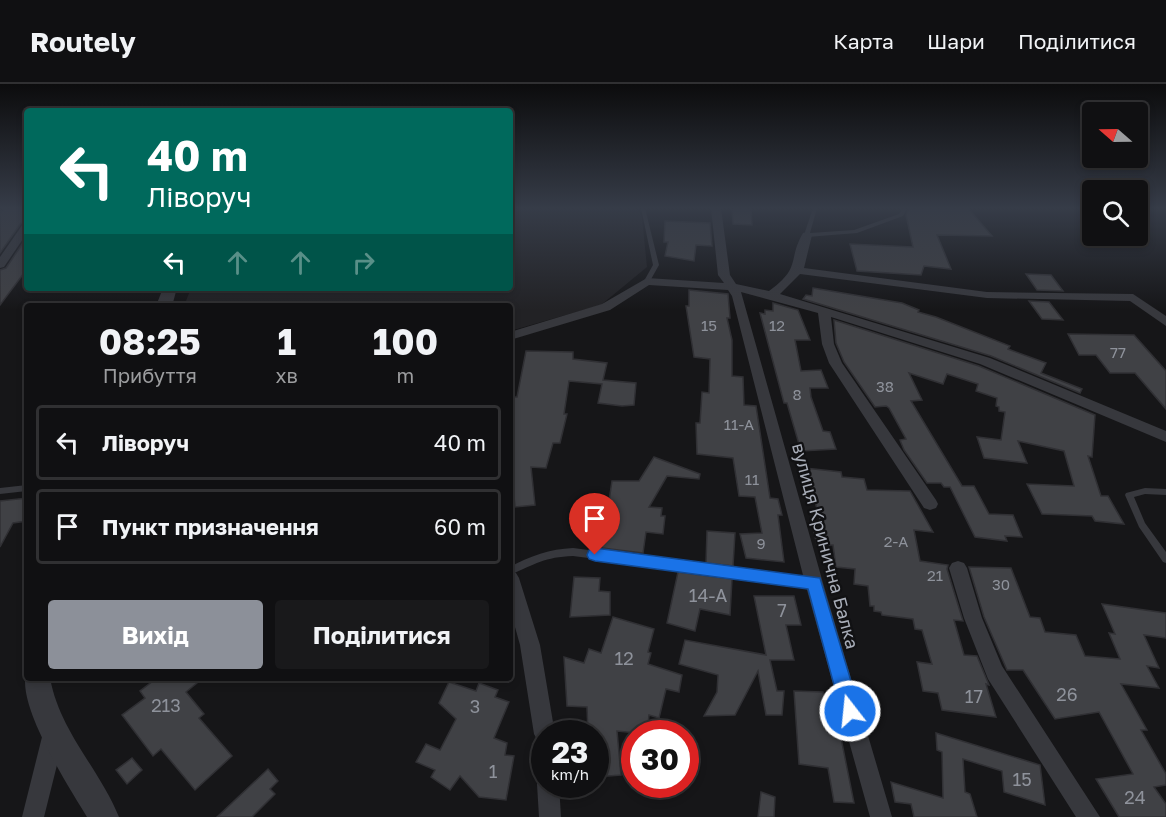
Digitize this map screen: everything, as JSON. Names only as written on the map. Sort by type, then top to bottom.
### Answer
[{"type":"street","points":[[0,265],[16,242]]},
{"type":"street","name":"вулиця Кринична Балка","points":[[721,242],[724,275],[738,296],[814,583],[881,817]]},
{"type":"street","points":[[771,295],[784,285],[797,270],[803,242]]},
{"type":"street","points":[[797,270],[987,295],[1133,298],[1166,322]]},
{"type":"street","points":[[513,335],[606,307],[646,281],[732,286],[771,295],[985,362],[1166,437]]},
{"type":"street","points":[[824,312],[828,344],[836,363],[930,504]]},
{"type":"street","points":[[958,568],[995,672],[1089,817]]},
{"type":"street","points":[[513,588],[530,645],[543,720]]},
{"type":"street","points":[[37,681],[54,732],[104,817]]},
{"type":"street","points":[[33,817],[54,732]]},
{"type":"street","points":[[549,798],[550,817]]},
{"type":"lane","points":[[646,281],[656,265],[651,242]]},
{"type":"lane","points":[[0,491],[24,488]]},
{"type":"lane","points":[[1166,492],[1145,491],[1129,495],[1142,525],[1166,559]]},
{"type":"lane","points":[[513,569],[537,556],[554,552],[573,552],[814,583]]},
{"type":"shaded area","points":[[513,242],[645,242],[647,267],[601,305],[513,330],[513,303],[185,303],[190,291],[513,291]]},
{"type":"building","points":[[0,242],[8,242],[0,253]]},
{"type":"building","points":[[24,242],[24,273],[0,305],[0,270],[6,268]]},
{"type":"building","points":[[668,242],[712,242],[712,246],[696,245],[694,261],[665,256]]},
{"type":"building","points":[[912,242],[940,242],[951,269],[924,266],[921,275],[857,271],[850,244],[913,247]]},
{"type":"building","points":[[1026,274],[1051,275],[1063,291],[1037,290]]},
{"type":"building","points":[[813,288],[902,303],[919,310],[918,312],[1010,346],[1008,349],[1046,363],[1041,373],[1082,389],[1080,393],[991,356],[803,299],[806,295],[812,296]]},
{"type":"building","points":[[689,290],[728,294],[730,318],[727,318],[732,340],[732,376],[743,377],[744,405],[756,406],[770,498],[778,499],[782,515],[778,515],[784,562],[746,558],[740,534],[762,533],[755,497],[739,496],[733,458],[697,454],[696,423],[700,423],[702,392],[709,393],[710,359],[694,357],[686,306],[689,306]]},
{"type":"building","points":[[1029,301],[1049,302],[1063,320],[1042,319]]},
{"type":"building","points":[[773,303],[798,310],[810,340],[795,340],[801,371],[821,370],[828,388],[810,388],[811,397],[823,431],[830,432],[836,449],[801,451],[787,403],[784,403],[760,313],[765,314],[765,310],[773,311]]},
{"type":"building","points":[[834,320],[979,366],[1095,415],[1092,457],[1088,456],[1101,496],[1108,496],[1124,524],[1095,521],[1092,516],[1042,514],[1027,484],[1074,486],[1064,451],[1018,441],[1027,463],[984,458],[977,437],[1001,440],[1005,412],[999,411],[999,407],[996,406],[997,398],[976,391],[978,384],[947,374],[943,384],[909,373],[922,400],[911,401],[962,486],[974,486],[989,514],[1013,515],[1022,537],[1005,536],[1007,541],[975,537],[950,487],[944,487],[941,483],[927,483],[904,450],[900,440],[906,439],[889,408],[875,407],[844,362],[836,343]]},
{"type":"building","points":[[1068,334],[1134,335],[1166,371],[1166,409],[1135,373],[1110,373],[1096,355],[1079,355]]},
{"type":"building","points":[[526,351],[573,352],[573,359],[607,363],[603,380],[636,383],[634,405],[622,406],[598,403],[602,384],[569,381],[564,414],[567,414],[560,443],[553,443],[546,468],[531,467],[535,505],[515,507],[513,397],[517,397]]},
{"type":"building","points":[[654,457],[700,474],[699,479],[667,476],[649,507],[662,508],[661,516],[665,516],[663,534],[646,532],[643,553],[602,548],[612,481],[639,481]]},
{"type":"building","points":[[805,468],[841,472],[842,477],[864,479],[867,490],[910,491],[933,532],[914,530],[920,561],[948,565],[947,569],[963,621],[954,620],[964,655],[977,656],[989,685],[986,684],[996,717],[942,710],[938,693],[923,691],[917,662],[932,664],[922,630],[915,629],[913,619],[882,615],[881,612],[874,611],[874,606],[870,606],[868,586],[854,584],[855,569],[836,567],[833,545],[817,545],[813,528],[823,529]]},
{"type":"building","points":[[24,498],[24,521],[13,523],[0,547],[0,501]]},
{"type":"building","points":[[707,531],[735,533],[733,566],[706,563]]},
{"type":"building","points":[[969,567],[1011,568],[1030,617],[1040,618],[1045,632],[1076,635],[1085,656],[1120,659],[1109,633],[1115,634],[1102,604],[1166,613],[1166,638],[1144,635],[1159,668],[1147,666],[1159,688],[1121,684],[1147,730],[1141,730],[1166,774],[1166,785],[1154,787],[1166,804],[1166,817],[1119,817],[1096,779],[1133,774],[1099,712],[1055,719],[1023,670],[1007,670],[984,617]]},
{"type":"building","points":[[678,572],[732,579],[730,615],[700,609],[695,631],[667,623]]},
{"type":"building","points":[[574,577],[600,578],[599,591],[610,592],[610,615],[570,617]]},
{"type":"building","points":[[754,596],[794,596],[801,625],[786,625],[794,660],[770,660],[777,691],[784,691],[782,715],[766,715],[758,671],[735,715],[704,716],[717,692],[718,675],[679,664],[685,640],[766,655]]},
{"type":"building","points":[[613,617],[654,629],[648,652],[651,653],[648,664],[682,675],[679,692],[666,689],[659,718],[649,715],[648,720],[621,720],[621,731],[617,731],[621,775],[609,776],[609,720],[587,720],[587,707],[567,706],[564,657],[584,663],[589,649],[601,653]]},
{"type":"building","points":[[153,681],[199,681],[186,692],[204,714],[199,718],[232,756],[195,790],[161,749],[153,756],[122,715],[145,698],[140,691]]},
{"type":"building","points":[[449,682],[476,691],[479,683],[498,690],[495,697],[509,702],[494,738],[507,743],[505,755],[514,756],[506,800],[479,797],[460,776],[450,790],[431,777],[435,770],[416,762],[426,744],[440,750],[456,719],[439,703]]},
{"type":"building","points":[[794,691],[823,692],[834,733],[840,733],[854,803],[834,802],[828,768],[799,764]]},
{"type":"building","points":[[936,733],[1040,765],[1045,805],[1004,792],[1002,771],[963,759],[965,792],[970,794],[977,817],[914,817],[911,804],[895,802],[891,782],[943,798],[942,752],[937,750]]},
{"type":"building","points":[[132,758],[142,770],[127,784],[116,770]]},
{"type":"building","points":[[268,769],[278,781],[270,789],[275,794],[252,817],[217,817]]},
{"type":"building","points":[[761,792],[775,797],[774,817],[758,817]]},
{"type":"route","points":[[595,555],[814,583],[850,711]]}]
